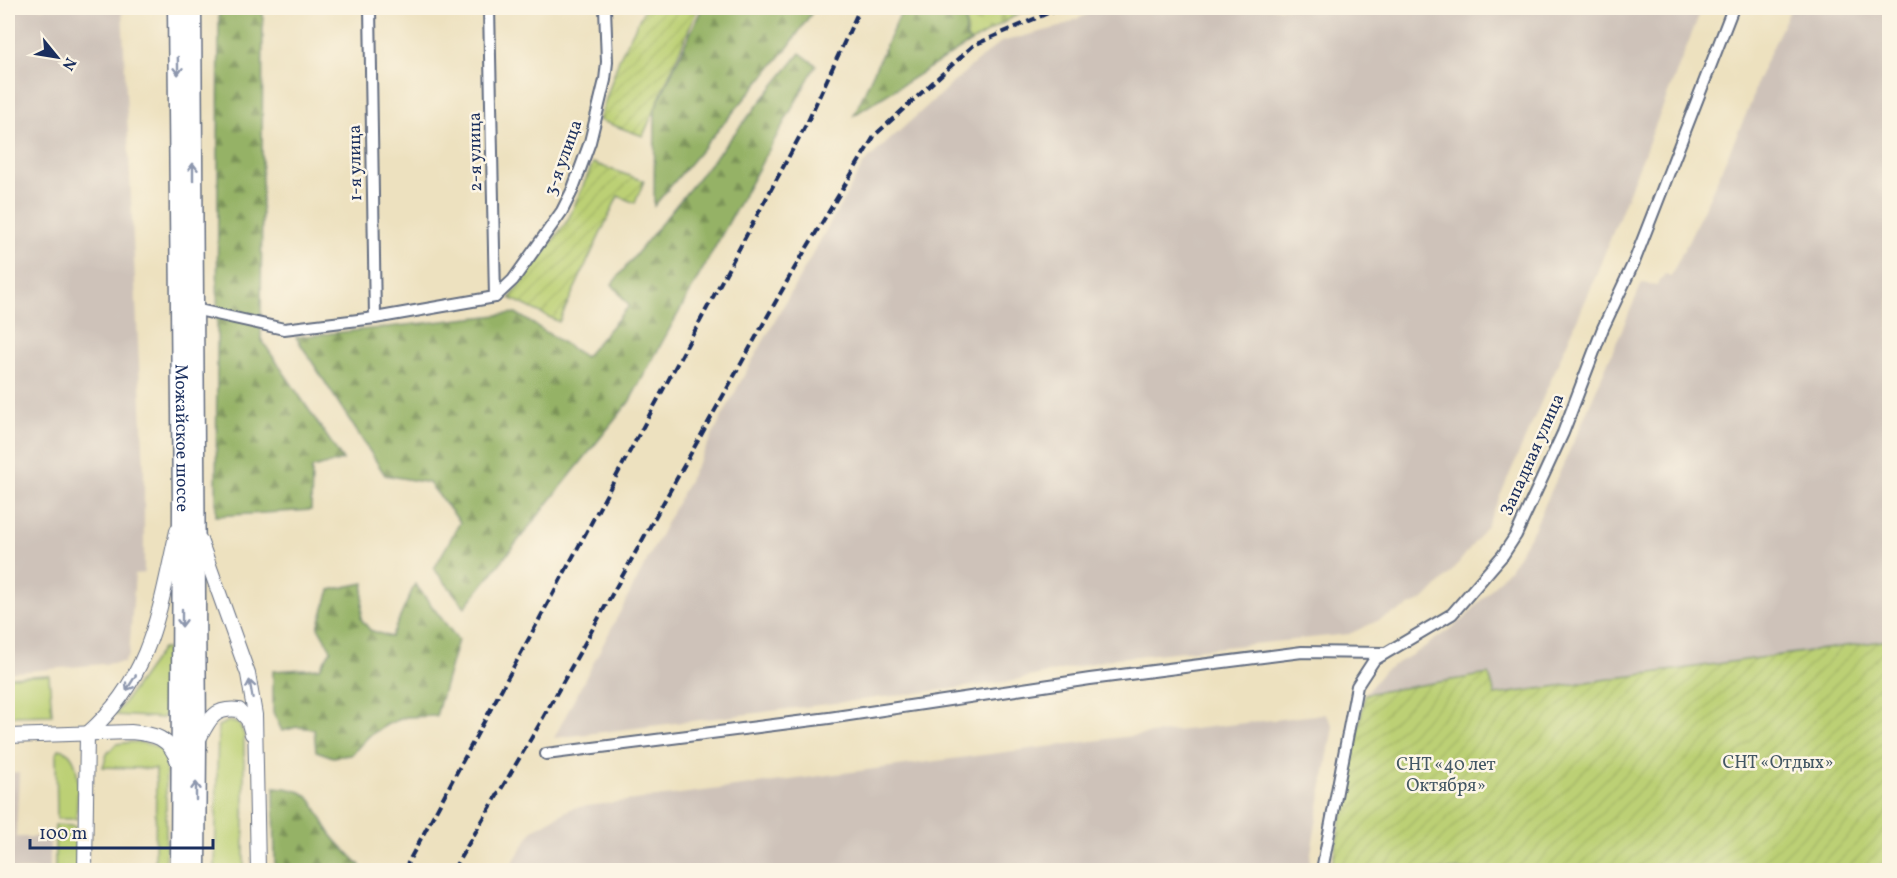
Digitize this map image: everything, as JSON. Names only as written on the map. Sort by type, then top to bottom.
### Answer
[{"type":"main road","name":"Можайское шоссе","points":[[177,8],[182,507],[180,870]]},
{"type":"main road","name":"Можайское шоссе","points":[[192,8],[196,870]]},
{"type":"street","name":"1-я улица","points":[[370,8],[375,318]]},
{"type":"street","name":"2-я улица","points":[[489,8],[495,297]]},
{"type":"street","name":"3-я улица","points":[[495,297],[513,280],[562,211],[572,191],[590,142],[605,80],[607,62],[605,8]]},
{"type":"street","name":"Западная улица","points":[[1322,870],[1357,686],[1374,660],[1452,614],[1503,555],[1516,535],[1563,433],[1603,328],[1634,262],[1733,8]]},
{"type":"street","points":[[194,309],[284,329],[375,318],[495,297]]},
{"type":"street","points":[[86,870],[87,734],[100,722],[134,678],[154,632],[182,507]]},
{"type":"street","points":[[195,525],[248,674],[255,715],[258,870]]},
{"type":"street","points":[[546,754],[829,718],[1090,679],[1302,652],[1385,653]]},
{"type":"street","points":[[197,743],[210,718],[225,708],[239,710],[248,720],[256,747]]},
{"type":"street","points":[[8,736],[131,732],[148,734],[164,740],[173,748],[181,772]]},
{"type":"shaded area","points":[[8,8],[122,8],[144,469],[144,573],[135,574],[129,655],[124,662],[8,673]]},
{"type":"shaded area","points":[[1100,8],[1702,8],[1590,290],[1487,526],[1454,569],[1425,599],[1349,634],[1117,658],[1006,682],[554,738],[742,379],[864,163],[1001,42],[1060,27]]},
{"type":"shaded area","points":[[1791,8],[1889,8],[1889,640],[1494,695],[1488,674],[1365,694],[1385,670],[1417,652],[1464,619],[1511,567],[1534,529],[1642,283],[1657,285],[1665,274],[1671,276],[1709,198],[1751,103],[1757,81]]},
{"type":"shaded area","points":[[1325,714],[1333,726],[1308,870],[508,870],[533,830],[572,808],[1123,737]]},
{"type":"shaded area","points":[[8,773],[19,773],[16,837],[50,837],[50,870],[8,870]]},
{"type":"green space","points":[[219,8],[263,8],[261,339],[343,460],[312,468],[311,510],[216,516]]},
{"type":"green space","points":[[645,8],[698,8],[643,136],[599,120],[619,59]]},
{"type":"green space","points":[[702,8],[815,8],[789,46],[654,206],[655,109]]},
{"type":"green space","points":[[903,8],[965,8],[966,38],[971,42],[854,115]]},
{"type":"green space","points":[[965,8],[1028,8],[971,42],[967,38]]},
{"type":"green space","points":[[800,53],[816,65],[629,402],[465,607],[434,569],[460,522],[429,483],[385,475],[296,337],[516,313],[585,357],[629,306],[612,284]]},
{"type":"green space","points":[[593,163],[644,181],[635,203],[618,196],[559,322],[510,298],[568,220]]},
{"type":"green space","points":[[364,583],[361,619],[370,630],[391,637],[415,584],[458,640],[436,716],[406,717],[388,724],[370,735],[351,755],[333,757],[316,751],[314,729],[297,727],[282,731],[273,712],[273,671],[320,668],[331,650],[318,627],[330,590]]},
{"type":"green space","name":"СНТ «Отдых»","points":[[1889,640],[1889,870],[1331,870],[1365,694],[1489,674],[1495,695]]},
{"type":"green space","points":[[162,649],[167,649],[168,710],[163,718],[115,715]]},
{"type":"green space","points":[[49,675],[52,715],[8,716],[8,677]]},
{"type":"green space","points":[[229,721],[239,724],[244,734],[244,870],[215,870],[218,726]]},
{"type":"green space","points":[[131,742],[155,746],[166,756],[166,870],[155,870],[156,769],[103,767],[107,754],[116,744]]},
{"type":"green space","points":[[59,749],[67,752],[76,768],[78,790],[76,819],[57,819],[56,754]]},
{"type":"green space","points":[[274,787],[297,791],[309,798],[331,835],[360,865],[360,870],[275,870]]},
{"type":"green space","points":[[55,825],[74,826],[76,830],[77,870],[55,870]]},
{"type":"railway","points":[[404,870],[808,121],[860,8]]},
{"type":"railway","points":[[453,870],[535,732],[794,269],[875,135],[974,45],[1048,13],[1076,8]]},
{"type":"park label","name":"СНТ «40 лет Октября»","points":[[1446,775]]}]
